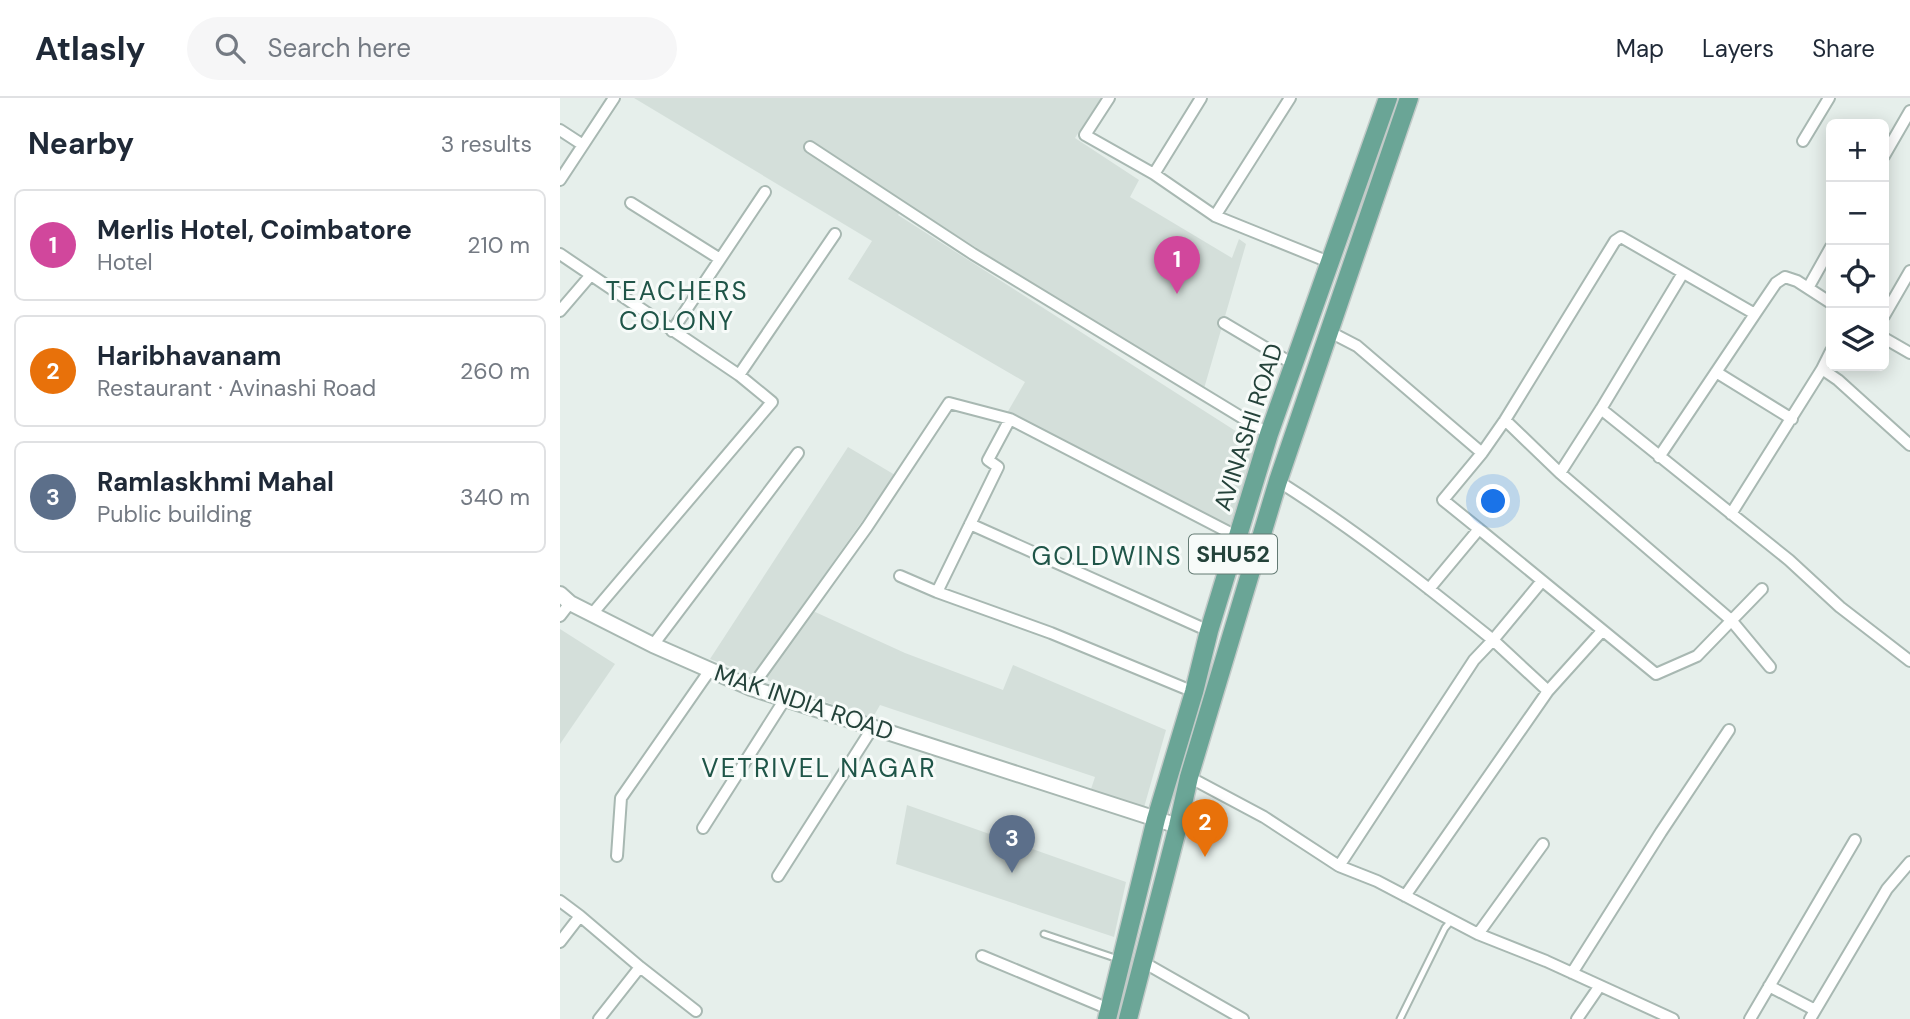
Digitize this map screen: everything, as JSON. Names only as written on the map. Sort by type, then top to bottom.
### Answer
[{"type":"main road","name":"AVINASHI ROAD","points":[[1108,1014],[1156,819],[1269,434],[1388,98]]},
{"type":"main road","name":"AVINASHI ROAD","points":[[1128,1019],[1189,777],[1278,481],[1409,98]]},
{"type":"street","points":[[560,180],[614,98]]},
{"type":"street","points":[[1109,98],[1085,135],[1154,174],[1214,216],[1329,262]]},
{"type":"street","points":[[1154,174],[1201,98]]},
{"type":"street","points":[[1214,216],[1290,98]]},
{"type":"street","points":[[1803,141],[1829,98]]},
{"type":"street","points":[[1889,147],[1910,111]]},
{"type":"street","points":[[560,130],[583,145]]},
{"type":"street","points":[[810,147],[974,254],[1269,434]]},
{"type":"street","points":[[672,331],[765,192]]},
{"type":"street","points":[[631,203],[720,259]]},
{"type":"street","points":[[739,375],[835,234]]},
{"type":"street","points":[[1755,314],[1621,237],[1615,242],[1505,420],[1443,500],[1656,674],[1697,656],[1762,589]]},
{"type":"street","points":[[560,254],[739,375],[772,402],[592,614]]},
{"type":"street","points":[[1808,288],[1826,256]]},
{"type":"street","points":[[1889,308],[1910,271]]},
{"type":"street","points":[[1560,473],[1683,273]]},
{"type":"street","points":[[560,311],[590,276]]},
{"type":"street","points":[[1659,457],[1776,283],[1785,277],[1797,281],[1826,300]]},
{"type":"street","points":[[1224,323],[1293,365]]},
{"type":"street","points":[[1330,332],[1357,346],[1482,453]]},
{"type":"street","points":[[1889,341],[1910,353]]},
{"type":"street","points":[[1731,514],[1826,361]]},
{"type":"street","points":[[1822,369],[1838,380],[1910,445]]},
{"type":"street","points":[[1716,372],[1792,419]]},
{"type":"street","points":[[751,688],[867,527],[949,403],[1010,419],[1238,537]]},
{"type":"street","points":[[1601,409],[1789,559],[1840,607],[1910,661]]},
{"type":"street","points":[[937,592],[998,467],[988,460],[1010,419]]},
{"type":"street","points":[[1505,420],[1560,473],[1731,620],[1770,667]]},
{"type":"street","points":[[653,645],[798,453]]},
{"type":"street","points":[[1278,481],[1323,509],[1429,589],[1493,640],[1548,691]]},
{"type":"street","points":[[970,524],[1209,631]]},
{"type":"street","points":[[1429,589],[1479,529]]},
{"type":"street","points":[[900,576],[1051,633],[1194,692]]},
{"type":"street","points":[[1339,866],[1474,660],[1542,581]]},
{"type":"street","points":[[560,616],[565,598]]},
{"type":"street","name":"MAK INDIA ROAD","points":[[565,598],[653,645],[751,688],[1178,827]]},
{"type":"street","points":[[1405,896],[1548,691],[1602,631]]},
{"type":"street","points":[[617,856],[621,798],[710,670]]},
{"type":"street","points":[[702,828],[785,699]]},
{"type":"street","points":[[778,876],[873,727]]},
{"type":"street","points":[[1572,973],[1729,730]]},
{"type":"street","points":[[1189,777],[1264,817],[1339,866],[1377,881],[1478,934],[1572,973],[1652,1015],[1673,1019]]},
{"type":"street","points":[[1749,1019],[1856,840]]},
{"type":"street","points":[[1478,934],[1543,844]]},
{"type":"street","points":[[1769,986],[1812,1015],[1887,889],[1910,862]]},
{"type":"street","points":[[560,901],[696,1011]]},
{"type":"street","points":[[560,942],[580,916]]},
{"type":"street","points":[[982,956],[1108,1014]]},
{"type":"street","points":[[1143,962],[1243,1019]]},
{"type":"street","points":[[599,1019],[640,967]]},
{"type":"street","points":[[1577,1019],[1599,987]]},
{"type":"lane","points":[[1400,1019],[1451,921]]},
{"type":"lane","points":[[1044,934],[1121,960]]},
{"type":"shaded area","points":[[634,98],[1101,98],[1075,138],[1139,180],[1130,197],[1232,258],[1239,239],[1246,244],[1203,392],[906,203],[898,215],[1256,444],[1229,529],[1007,413],[1025,382],[848,279],[872,241]]},
{"type":"shaded area","points":[[848,447],[895,475],[802,606],[905,653],[1003,690],[1013,665],[1166,730],[1143,811],[1090,792],[1095,777],[880,705],[872,719],[710,659]]},
{"type":"shaded area","points":[[560,629],[615,664],[560,744]]},
{"type":"shaded area","points":[[907,805],[1126,882],[1114,937],[896,864]]},
{"type":"place","name":"Merlis Hotel, Coimbatore","points":[[1177,294]]},
{"type":"place","name":"Haribhavanam","points":[[1205,857]]},
{"type":"place","name":"Ramlaskhmi Mahal","points":[[1012,873]]},
{"type":"district","name":"TEACHERS COLONY","points":[[677,306]]},
{"type":"district","name":"GOLDWINS","points":[[1107,556]]},
{"type":"district","name":"VETRIVEL NAGAR","points":[[819,768]]}]
